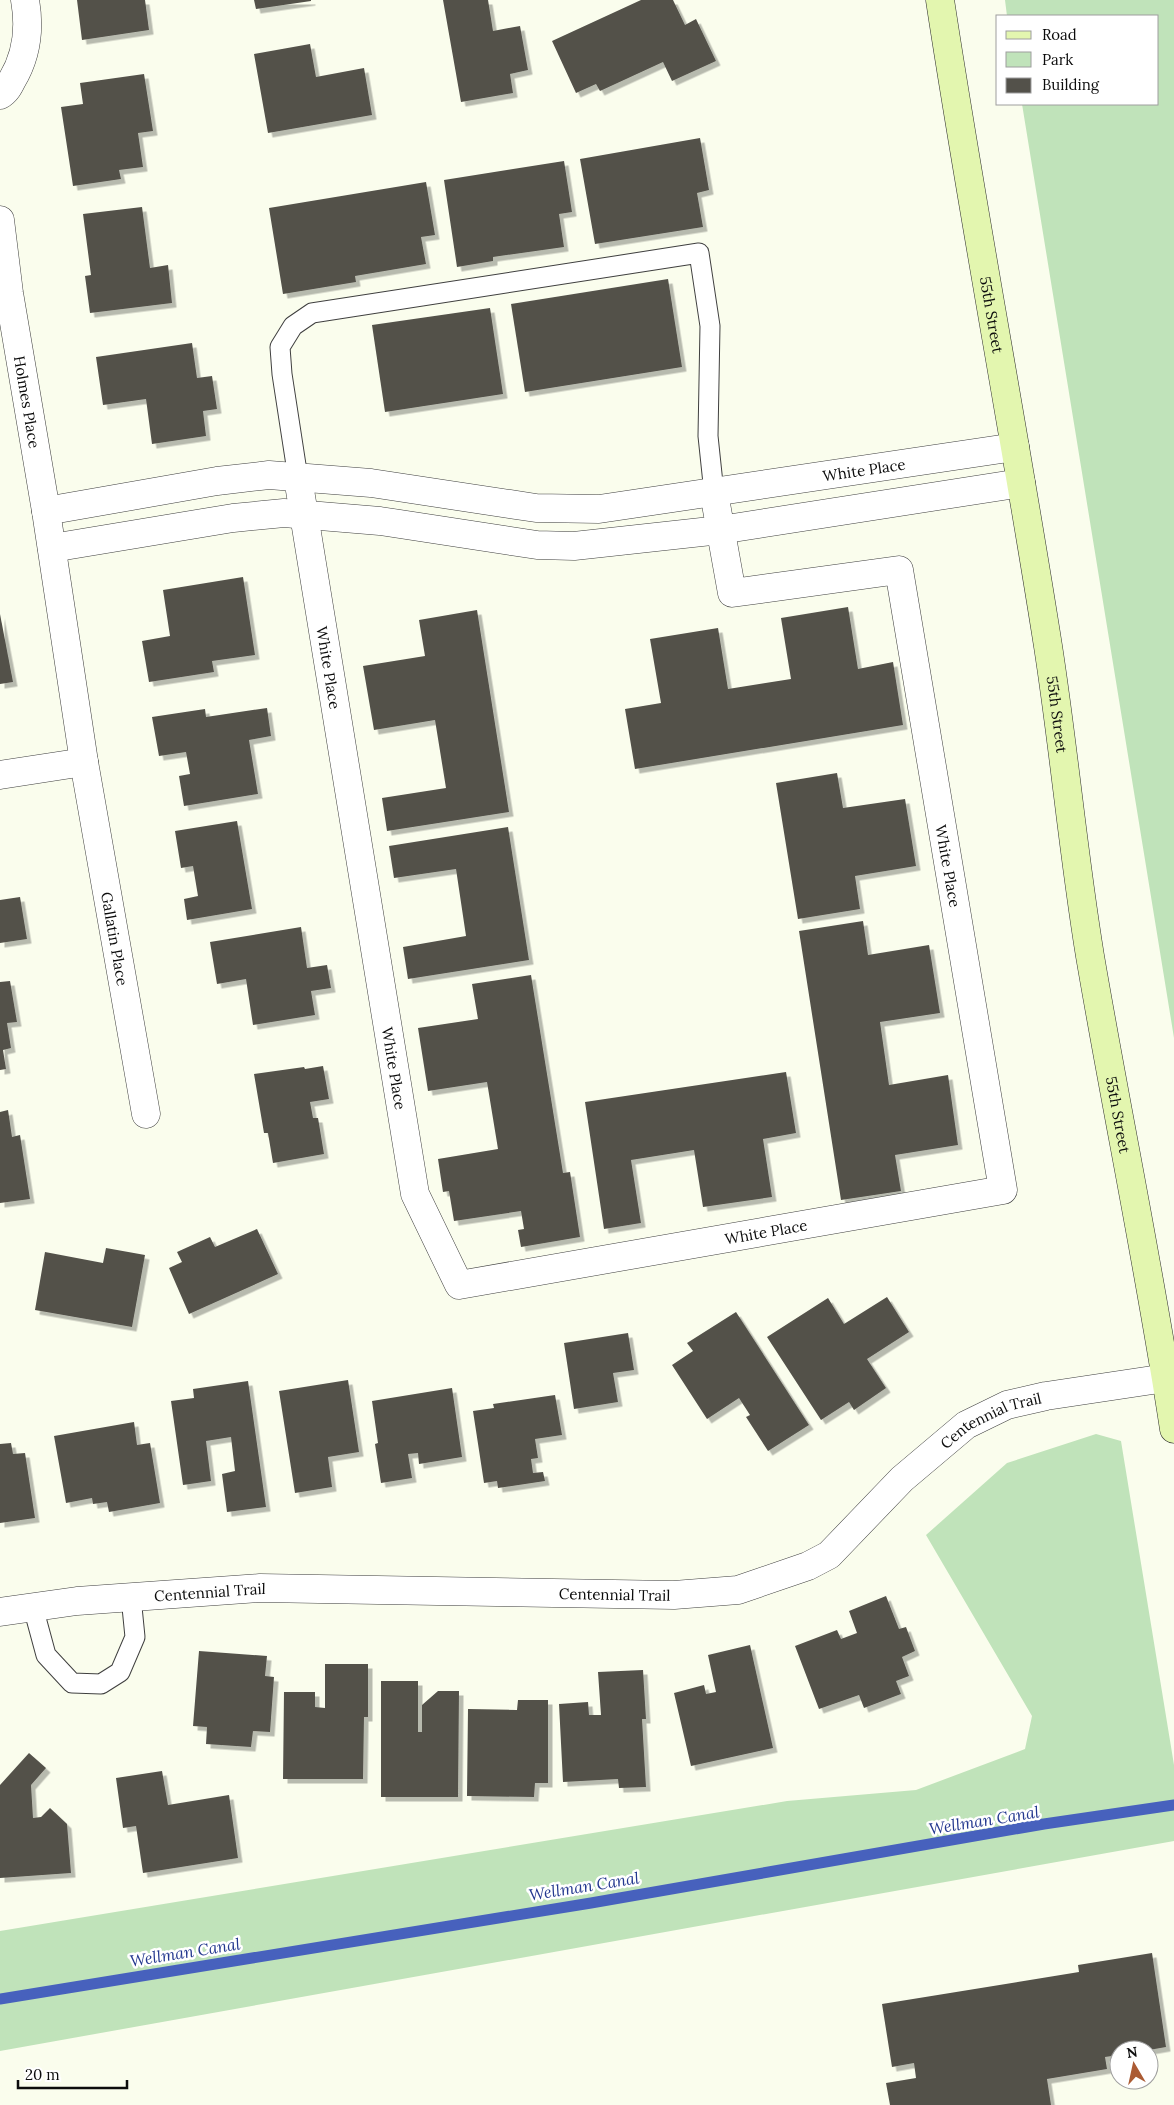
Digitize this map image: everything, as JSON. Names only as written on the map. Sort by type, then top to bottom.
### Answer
[{"type":"main road","name":"55th Street","points":[[940,0],[966,166],[1048,650],[1089,953],[1159,1328],[1174,1429]]},
{"type":"street","points":[[0,95],[5,93],[18,69],[24,50],[28,26],[25,0]]},
{"type":"street","name":"Holmes Place","points":[[0,220],[5,294],[46,511]]},
{"type":"street","name":"White Place","points":[[46,511],[217,481],[269,475],[371,483],[536,508],[566,510],[599,509],[1015,447]]},
{"type":"street","name":"White Place","points":[[298,478],[415,1194],[459,1285],[1003,1190],[899,570],[732,593],[714,493]]},
{"type":"street","points":[[52,548],[233,518],[284,513],[380,521],[537,545],[574,546],[720,530],[1021,483]]},
{"type":"street","name":"Gallatin Place","points":[[46,511],[84,762],[146,1114]]},
{"type":"street","points":[[0,775],[84,762]]},
{"type":"street","name":"Centennial Trail","points":[[0,1612],[76,1601],[260,1588],[674,1595],[738,1590],[808,1566],[829,1555],[902,1479],[966,1425],[1007,1405],[1038,1398],[1166,1378]]},
{"type":"lane","points":[[298,478],[282,374],[280,347],[294,326],[312,314],[699,253],[710,326],[708,436],[714,493]]},
{"type":"lane","points":[[33,1607],[46,1655],[72,1683],[101,1684],[120,1672],[135,1637],[131,1597]]},
{"type":"green space","points":[[1005,0],[1174,0],[1174,1038],[1022,105],[1159,105],[1159,15],[1007,15]]},
{"type":"green space","points":[[1096,1434],[1121,1441],[1174,1765],[1174,1841],[0,2051],[0,1931],[787,1801],[916,1790],[1025,1749],[1032,1716],[926,1535],[1007,1463]]},
{"type":"building","points":[[77,0],[145,0],[149,30],[82,40]]},
{"type":"building","points":[[254,0],[311,0],[311,1],[256,9]]},
{"type":"building","points":[[443,0],[488,0],[493,31],[520,26],[528,70],[510,74],[513,93],[461,102]]},
{"type":"building","points":[[641,0],[673,0],[685,25],[696,19],[716,61],[672,81],[663,62],[600,91],[596,84],[576,93],[552,41]]},
{"type":"building","points":[[310,44],[316,77],[364,68],[372,115],[268,133],[254,54]]},
{"type":"building","points":[[144,74],[153,131],[138,133],[143,167],[119,170],[121,179],[73,186],[61,107],[83,104],[80,83]]},
{"type":"building","points":[[700,138],[709,190],[697,193],[703,227],[595,244],[580,159]]},
{"type":"building","points":[[564,161],[572,212],[559,214],[564,247],[493,257],[493,261],[457,267],[444,180]]},
{"type":"building","points":[[426,182],[435,235],[421,237],[426,264],[355,276],[356,282],[283,294],[269,208]]},
{"type":"building","points":[[142,207],[150,268],[168,265],[172,303],[90,313],[85,276],[91,275],[83,214]]},
{"type":"building","points":[[668,279],[682,367],[525,392],[511,304]]},
{"type":"building","points":[[490,308],[503,394],[385,412],[372,325]]},
{"type":"building","points":[[192,343],[197,378],[212,376],[217,409],[203,411],[206,436],[152,444],[146,399],[103,405],[96,357]]},
{"type":"building","points":[[243,577],[255,655],[212,661],[214,672],[149,682],[142,641],[170,636],[163,590]]},
{"type":"building","points":[[848,607],[858,669],[893,662],[903,725],[635,769],[625,709],[661,703],[650,639],[718,628],[728,689],[791,679],[781,618]]},
{"type":"building","points":[[477,610],[509,812],[387,831],[382,798],[446,788],[435,720],[374,730],[363,666],[425,656],[419,620]]},
{"type":"building","points":[[0,614],[13,682],[0,684]]},
{"type":"building","points":[[267,708],[271,736],[249,740],[258,794],[184,806],[179,776],[190,774],[186,752],[159,756],[152,717],[205,709],[206,717]]},
{"type":"building","points":[[837,773],[843,808],[905,799],[916,866],[855,876],[860,909],[798,919],[776,783]]},
{"type":"building","points":[[237,821],[252,909],[187,920],[184,899],[198,896],[193,866],[181,868],[175,831]]},
{"type":"building","points":[[508,827],[529,960],[408,979],[403,947],[466,936],[456,869],[394,878],[389,846]]},
{"type":"building","points":[[20,897],[27,939],[0,943],[0,900]]},
{"type":"building","points":[[863,921],[868,955],[929,945],[940,1013],[880,1022],[889,1085],[948,1075],[958,1145],[895,1155],[901,1191],[841,1200],[799,931]]},
{"type":"building","points":[[301,927],[307,968],[327,965],[331,988],[311,991],[315,1015],[253,1025],[246,979],[217,984],[210,942]]},
{"type":"building","points":[[531,975],[563,1173],[570,1172],[580,1237],[521,1247],[518,1230],[524,1229],[521,1211],[454,1221],[449,1191],[443,1192],[438,1159],[498,1149],[487,1082],[428,1091],[418,1028],[478,1019],[472,984]]},
{"type":"building","points":[[10,981],[17,1022],[7,1023],[11,1048],[3,1050],[6,1069],[0,1070],[0,982]]},
{"type":"building","points":[[323,1066],[329,1099],[310,1102],[313,1118],[318,1118],[324,1154],[273,1163],[268,1133],[264,1133],[254,1074]]},
{"type":"building","points":[[786,1072],[796,1133],[763,1139],[772,1197],[703,1207],[694,1150],[631,1160],[641,1223],[604,1229],[585,1102]]},
{"type":"building","points":[[8,1110],[12,1137],[20,1135],[30,1199],[0,1203],[0,1112]]},
{"type":"building","points":[[257,1229],[278,1274],[189,1314],[169,1268],[182,1262],[177,1252],[210,1237],[215,1247]]},
{"type":"building","points":[[106,1248],[145,1255],[132,1327],[35,1310],[45,1252],[103,1263]]},
{"type":"building","points":[[887,1297],[909,1332],[867,1359],[886,1388],[854,1410],[849,1402],[821,1420],[767,1337],[828,1298],[844,1324]]},
{"type":"building","points":[[736,1312],[809,1425],[768,1451],[746,1417],[750,1415],[739,1398],[707,1419],[672,1365],[693,1351],[687,1343]]},
{"type":"building","points":[[628,1333],[634,1370],[613,1373],[618,1402],[574,1409],[564,1343]]},
{"type":"building","points":[[348,1380],[359,1452],[328,1457],[332,1487],[295,1493],[279,1391]]},
{"type":"building","points":[[248,1381],[266,1507],[227,1512],[222,1474],[235,1471],[231,1437],[206,1441],[211,1481],[183,1485],[171,1401],[194,1398],[193,1389]]},
{"type":"building","points":[[452,1388],[462,1457],[419,1464],[418,1453],[408,1454],[412,1478],[381,1483],[375,1444],[378,1443],[372,1401]]},
{"type":"building","points":[[555,1395],[562,1435],[535,1439],[538,1458],[531,1459],[533,1473],[543,1472],[545,1481],[498,1488],[497,1481],[484,1483],[473,1411],[494,1408],[493,1404]]},
{"type":"building","points":[[134,1422],[137,1445],[150,1443],[160,1503],[109,1512],[107,1502],[93,1504],[92,1498],[66,1503],[54,1436]]},
{"type":"building","points":[[11,1443],[13,1454],[25,1453],[35,1518],[0,1523],[0,1444]]},
{"type":"building","points":[[886,1596],[899,1629],[906,1627],[915,1651],[902,1657],[909,1676],[896,1681],[901,1694],[864,1708],[859,1695],[819,1709],[795,1646],[837,1630],[841,1639],[857,1633],[849,1611]]},
{"type":"building","points":[[750,1645],[773,1748],[691,1766],[674,1693],[704,1685],[706,1694],[716,1692],[708,1655]]},
{"type":"building","points":[[199,1651],[267,1656],[265,1676],[274,1677],[270,1732],[253,1731],[251,1747],[206,1744],[207,1727],[193,1726]]},
{"type":"building","points":[[325,1664],[368,1664],[368,1717],[364,1717],[363,1779],[283,1779],[284,1692],[315,1692],[315,1707],[325,1708]]},
{"type":"building","points":[[643,1670],[646,1719],[642,1719],[646,1787],[619,1788],[618,1779],[563,1782],[559,1704],[588,1702],[589,1715],[601,1715],[598,1672]]},
{"type":"building","points":[[381,1681],[418,1681],[418,1732],[422,1732],[422,1705],[438,1691],[459,1691],[458,1797],[381,1797]]},
{"type":"building","points":[[518,1700],[548,1700],[548,1783],[535,1783],[534,1797],[467,1796],[468,1709],[517,1710]]},
{"type":"building","points":[[29,1753],[46,1768],[31,1785],[33,1818],[41,1817],[50,1808],[67,1824],[71,1873],[0,1878],[0,1785]]},
{"type":"building","points":[[162,1771],[168,1805],[229,1795],[238,1858],[143,1873],[136,1826],[123,1828],[116,1778]]},
{"type":"building","points":[[1152,1953],[1166,2047],[1159,2048],[1159,2040],[1109,2040],[1109,2056],[1105,2057],[1107,2069],[1047,2079],[1051,2105],[890,2105],[886,2083],[916,2078],[914,2063],[892,2067],[882,2004],[1079,1972],[1078,1965]]},
{"type":"waterway","name":"Wellman Canal","points":[[0,1999],[591,1903],[1044,1824],[1174,1805]]}]
